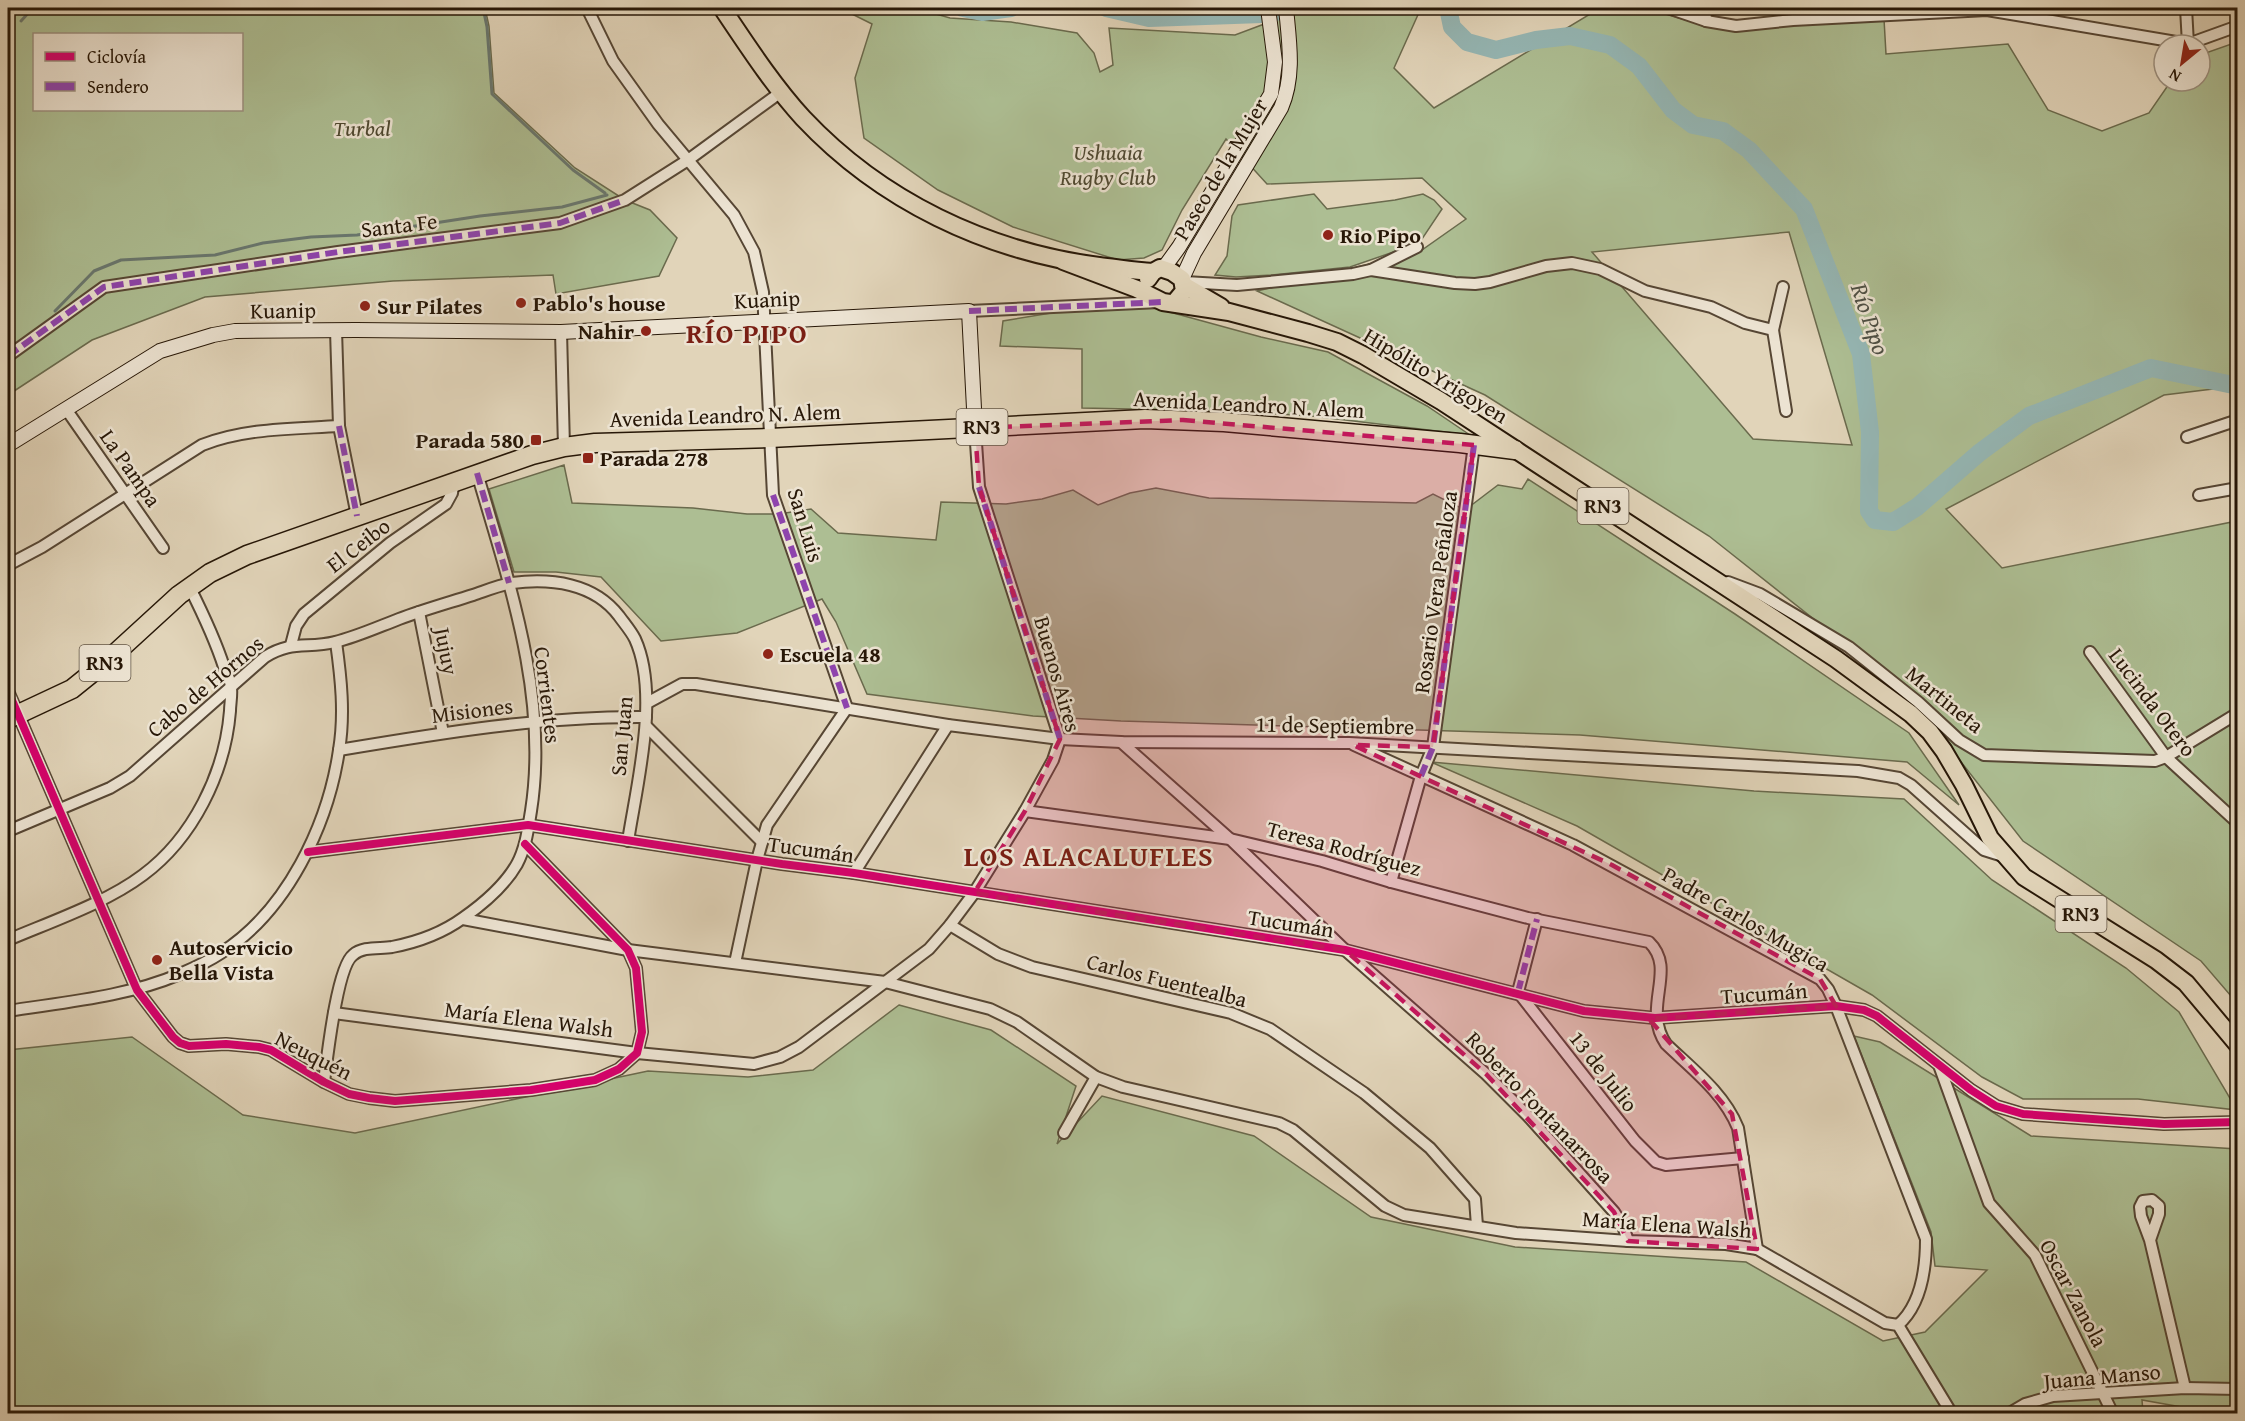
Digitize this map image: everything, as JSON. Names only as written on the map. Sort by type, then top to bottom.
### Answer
[{"type":"highway","name":"Avenida Leandro N. Alem","points":[[13,717],[57,697],[83,681],[190,588],[223,566],[247,555],[454,481],[532,455],[564,447],[635,441],[770,438],[1145,419],[1183,420],[1515,450]]},
{"type":"main road","name":"Hipólito Yrigoyen","points":[[722,8],[781,92],[826,141],[854,165],[898,196],[954,225],[992,241],[1063,261],[1162,299],[1229,312],[1337,342],[1441,400],[1515,450]]},
{"type":"main road","name":"Paseo de la Mujer","points":[[1156,270],[1166,265],[1179,247],[1271,94],[1275,62],[1268,8]]},
{"type":"main road","name":"Paseo de la Mujer","points":[[1184,282],[1194,253],[1270,128],[1286,97],[1291,71],[1286,8]]},
{"type":"main road","name":"Hipólito Yrigoyen","points":[[1063,261],[1156,270],[1184,282],[1229,312]]},
{"type":"main road","points":[[1156,270],[1147,282],[1162,299],[1182,296],[1184,282]]},
{"type":"main road","name":"Kuanip","points":[[8,445],[151,356],[185,342],[235,332],[336,330],[561,332],[969,311]]},
{"type":"main road","name":"Buenos Aires","points":[[969,311],[975,428]]},
{"type":"main road","name":"RN3","points":[[1515,450],[1714,577],[1895,701],[1930,732],[1957,762],[1990,838],[2024,877],[2156,960],[2186,983],[2238,1045]]},
{"type":"street","name":"San Luis","points":[[587,8],[613,61],[658,123],[734,215],[745,233],[759,268],[765,320],[773,495],[847,708]]},
{"type":"street","points":[[1668,8],[1706,21],[1736,26],[1793,20],[1987,9],[2152,38]]},
{"type":"street","points":[[1706,8],[1706,21]]},
{"type":"street","points":[[1792,8],[1793,20]]},
{"type":"street","points":[[2186,8],[2187,33]]},
{"type":"street","points":[[2212,35],[2238,26]]},
{"type":"street","name":"Santa Fe","points":[[8,356],[104,287],[338,252],[560,223],[625,200],[688,160],[781,92]]},
{"type":"street","points":[[1184,282],[1238,285],[1353,274],[1371,270],[1417,247]]},
{"type":"street","points":[[1371,270],[1475,284],[1546,266],[1572,263],[1600,270],[1646,291],[1711,307],[1745,323],[1773,330]]},
{"type":"street","points":[[1783,287],[1773,330],[1786,411]]},
{"type":"street","name":"Kuanip","points":[[969,311],[1162,299]]},
{"type":"street","points":[[336,330],[339,426],[357,516]]},
{"type":"street","points":[[561,332],[564,447]]},
{"type":"street","name":"La Pampa","points":[[66,409],[163,548]]},
{"type":"street","points":[[2187,437],[2238,420]]},
{"type":"street","points":[[8,565],[202,445],[248,432],[339,426]]},
{"type":"street","name":"Buenos Aires","points":[[754,1064],[780,1057],[799,1047],[929,949],[974,893],[1026,811],[1053,760],[1060,740],[979,487],[975,428]]},
{"type":"street","name":"Rosario Vera Peñaloza","points":[[1391,882],[1421,776],[1433,747],[1474,445]]},
{"type":"street","name":"Corrientes","points":[[334,1013],[346,962],[353,954],[363,950],[427,939],[463,919],[502,884],[517,864],[525,844],[536,768],[536,722],[530,677],[509,583],[477,473]]},
{"type":"street","name":"El Ceibo","points":[[291,645],[296,626],[304,614],[390,543],[447,504],[454,481]]},
{"type":"street","points":[[2199,495],[2238,488]]},
{"type":"street","name":"Martineta","points":[[1714,577],[1761,594],[1849,647],[1918,702],[1959,740],[1984,755],[2155,761],[2166,757],[2238,713]]},
{"type":"street","name":"San Juan","points":[[509,583],[558,582],[582,588],[597,595],[614,609],[635,638],[641,658],[647,703],[628,841]]},
{"type":"street","name":"Cabo de Hornos","points":[[8,831],[110,788],[130,776],[265,657],[278,649],[291,645],[336,642],[509,583]]},
{"type":"street","points":[[8,940],[98,901],[141,877],[179,842],[200,809],[213,780],[227,734],[231,688],[214,634],[190,588]]},
{"type":"street","name":"Jujuy","points":[[419,612],[443,733]]},
{"type":"street","points":[[8,1011],[137,990],[180,974],[211,959],[243,936],[278,898],[308,852],[331,789],[339,750],[342,681],[336,642]]},
{"type":"street","name":"Lucinda Otero","points":[[2090,652],[2166,757],[2236,819]]},
{"type":"street","name":"11 de Septiembre","points":[[647,703],[682,684],[696,684],[948,725],[1060,740],[1348,743],[1858,771],[1899,778],[1911,785],[1984,850],[2004,856]]},
{"type":"street","name":"Neuquén","points":[[8,691],[13,717],[58,810],[137,990],[180,1043],[189,1046],[226,1044],[271,1050],[324,1082],[349,1094],[395,1101],[531,1090],[595,1080],[619,1069],[637,1053]]},
{"type":"street","points":[[735,963],[757,860],[767,825],[847,708]]},
{"type":"street","points":[[646,721],[762,842]]},
{"type":"street","name":"Misiones","points":[[339,750],[443,733],[536,722],[646,721]]},
{"type":"street","points":[[854,873],[948,725]]},
{"type":"street","name":"Roberto Fontanarrosa","points":[[1121,742],[1230,838],[1345,950],[1486,1074],[1528,1116],[1614,1212],[1623,1226],[1628,1241]]},
{"type":"street","name":"Padre Carlos Mugica","points":[[1348,743],[1602,860],[1820,979],[1836,1006],[1926,1239],[1926,1258],[1914,1305],[1907,1317],[1898,1325]]},
{"type":"street","name":"Teresa Rodríguez","points":[[1026,811],[1230,838],[1537,920],[1649,942],[1658,950],[1662,963],[1655,1018]]},
{"type":"street","name":"Tucumán","points":[[308,852],[528,825],[854,873],[1345,950],[1584,1011],[1655,1018],[1836,1006],[1864,1010],[1877,1016],[1971,1090],[1996,1106],[2023,1114],[2164,1124],[2238,1122]]},
{"type":"street","points":[[525,844],[628,950],[636,968],[642,1032],[637,1053]]},
{"type":"street","points":[[463,919],[628,950],[885,982],[990,1009],[1017,1022],[1096,1077],[1064,1132]]},
{"type":"street","points":[[1518,993],[1537,920]]},
{"type":"street","name":"Carlos Fuentealba","points":[[950,925],[998,954],[1032,967],[1231,1013],[1270,1029],[1364,1093],[1430,1149],[1475,1199],[1477,1226]]},
{"type":"street","name":"13 de Julio","points":[[1518,993],[1635,1141],[1656,1162],[1666,1165],[1743,1158]]},
{"type":"street","points":[[324,1082],[334,1013]]},
{"type":"street","name":"María Elena Walsh","points":[[334,1013],[637,1053],[754,1064]]},
{"type":"street","points":[[1655,1018],[1659,1034],[1666,1044],[1720,1096],[1732,1114],[1738,1128],[1757,1249]]},
{"type":"street","name":"Oscar Zanola","points":[[1939,1064],[1989,1203],[2035,1255],[2113,1413]]},
{"type":"street","name":"María Elena Walsh","points":[[1096,1077],[1123,1087],[1279,1123],[1309,1141],[1385,1206],[1404,1215],[1516,1233],[1628,1241],[1726,1244],[1757,1249],[1885,1323],[1898,1325]]},
{"type":"street","points":[[2150,1240],[2185,1388]]},
{"type":"street","points":[[1898,1325],[1952,1413]]},
{"type":"street","name":"Juana Manso","points":[[2008,1413],[2025,1404],[2053,1396],[2185,1388],[2238,1389]]},
{"type":"highlighted area","points":[[1183,420],[1474,445],[1433,747],[1353,745],[1612,865],[1820,979],[1836,1006],[1649,1019],[1732,1114],[1757,1249],[1628,1241],[1614,1212],[1486,1074],[1345,950],[974,893],[1025,811],[1060,739],[979,487],[975,428]]},
{"type":"green space","name":"Turbal","points":[[8,8],[485,8],[489,26],[494,93],[575,168],[625,200],[650,210],[677,238],[659,276],[556,294],[553,275],[393,281],[205,297],[92,340],[8,395]]},
{"type":"green space","name":"Ushuaia Rugby Club","points":[[840,8],[915,8],[950,18],[1011,22],[1077,33],[1094,53],[1100,72],[1113,65],[1109,28],[1235,35],[1307,8],[1421,8],[1394,68],[1434,108],[1600,8],[1645,8],[1713,28],[1736,29],[1884,19],[1886,54],[2008,44],[2048,110],[2102,131],[2149,113],[2163,93],[2212,93],[2212,51],[2237,42],[2237,386],[2164,395],[1946,509],[2002,568],[2237,521],[2237,1003],[2201,961],[2023,841],[1907,693],[1709,536],[1485,395],[1257,291],[1419,252],[1466,219],[1422,178],[1267,184],[1226,139],[1182,210],[1162,250],[1144,258],[1118,260],[1013,227],[938,190],[864,138],[855,78],[872,24]],"holes":[[[1789,232],[1852,445],[1753,439],[1592,252]]]},
{"type":"green space","name":"Rio Pipo","points":[[1314,194],[1327,209],[1423,194],[1434,200],[1442,209],[1422,239],[1405,248],[1350,267],[1272,275],[1236,277],[1215,275],[1227,256],[1232,216],[1238,205]]},
{"type":"green space","points":[[1133,302],[1261,337],[1328,352],[1427,406],[1470,435],[1312,416],[1228,411],[1082,408],[1082,349],[1000,346],[1003,321],[1106,304]]},
{"type":"green space","points":[[564,465],[572,503],[693,508],[747,514],[779,514],[811,509],[838,533],[936,540],[941,502],[1006,504],[1042,499],[1073,490],[1098,505],[1130,493],[1156,488],[1209,498],[1416,503],[1433,494],[1465,510],[1498,485],[1522,489],[1528,479],[1735,614],[1909,733],[1959,805],[1907,762],[1580,735],[1121,721],[1033,716],[867,694],[836,622],[822,599],[737,633],[661,641],[601,577],[556,572],[514,572],[489,489]]},
{"type":"green space","points":[[1431,762],[1754,791],[1904,799],[1992,880],[2126,968],[2179,1012],[2237,1110],[2138,1099],[2023,1099],[1982,1077],[1872,995],[1577,826]]},
{"type":"green space","points":[[899,1005],[991,1030],[1076,1086],[1057,1144],[1102,1096],[1254,1136],[1371,1217],[1515,1247],[1746,1262],[1883,1341],[1925,1332],[1987,1270],[1935,1266],[1931,1232],[1854,1036],[1880,1042],[2031,1136],[2237,1149],[2237,1413],[2215,1413],[2142,1400],[2143,1413],[8,1413],[8,1050],[132,1037],[243,1115],[355,1133],[648,1071],[748,1077],[813,1070]]},
{"type":"waterway","points":[[21,21],[33,8]]},
{"type":"waterway","points":[[483,8],[487,27],[492,94],[573,170],[605,193]]},
{"type":"waterway","name":"Río Pipo","points":[[963,8],[982,12],[1011,8]]},
{"type":"waterway","name":"Río Pipo","points":[[1106,8],[1149,18],[1262,14],[1276,12],[1281,8]]},
{"type":"waterway","name":"Río Pipo","points":[[1448,8],[1452,27],[1467,42],[1496,50],[1536,40],[1570,36],[1610,45],[1639,66],[1673,110],[1693,125],[1723,131],[1749,150],[1804,209],[1861,354],[1870,432],[1869,511],[1875,520],[1893,522],[1917,507],[1979,453],[2029,416],[2151,368],[2238,386]]},
{"type":"waterway","points":[[55,311],[94,271],[121,260],[215,255],[263,243],[311,237],[357,235],[480,216],[562,207],[607,195]]},
{"type":"marked path","points":[[8,356],[104,287],[338,252],[560,223],[625,200]]},
{"type":"marked path","points":[[969,311],[1163,302]]},
{"type":"marked path","points":[[339,426],[357,516]]},
{"type":"marked path","points":[[1421,776],[1433,747],[1474,445]]},
{"type":"marked path","points":[[477,473],[509,583]]},
{"type":"marked path","points":[[979,487],[1060,739]]},
{"type":"marked path","points":[[773,495],[847,708]]},
{"type":"marked path","points":[[2232,818],[2238,815]]},
{"type":"marked path","points":[[1518,992],[1537,919]]},
{"type":"cycle path","points":[[8,691],[137,990],[173,1037],[189,1046],[226,1044],[271,1050],[324,1082],[349,1094],[395,1101],[531,1090],[595,1080],[619,1069],[637,1053],[642,1032],[636,968],[628,950],[525,844]]},
{"type":"cycle path","points":[[308,852],[528,825],[854,873],[1345,950],[1584,1011],[1655,1018],[1836,1006],[1864,1010],[1877,1016],[1971,1090],[1996,1106],[2023,1114],[2164,1124],[2238,1122]]},
{"type":"place","name":"Rio Pipo","points":[[1328,235]]},
{"type":"place","name":"Pablo's house","points":[[521,303]]},
{"type":"place","name":"Sur Pilates","points":[[365,306]]},
{"type":"place","name":"Nahir","points":[[646,331]]},
{"type":"place","name":"Parada 580","points":[[536,440]]},
{"type":"place","name":"Parada 278","points":[[588,458]]},
{"type":"place","name":"Escuela 48","points":[[768,654]]},
{"type":"place","name":"Autoservicio Bella Vista","points":[[157,960]]},
{"type":"district","name":"RÍO PIPO","points":[[747,333]]},
{"type":"district","name":"LOS ALACALUFLES","points":[[1089,856]]}]
